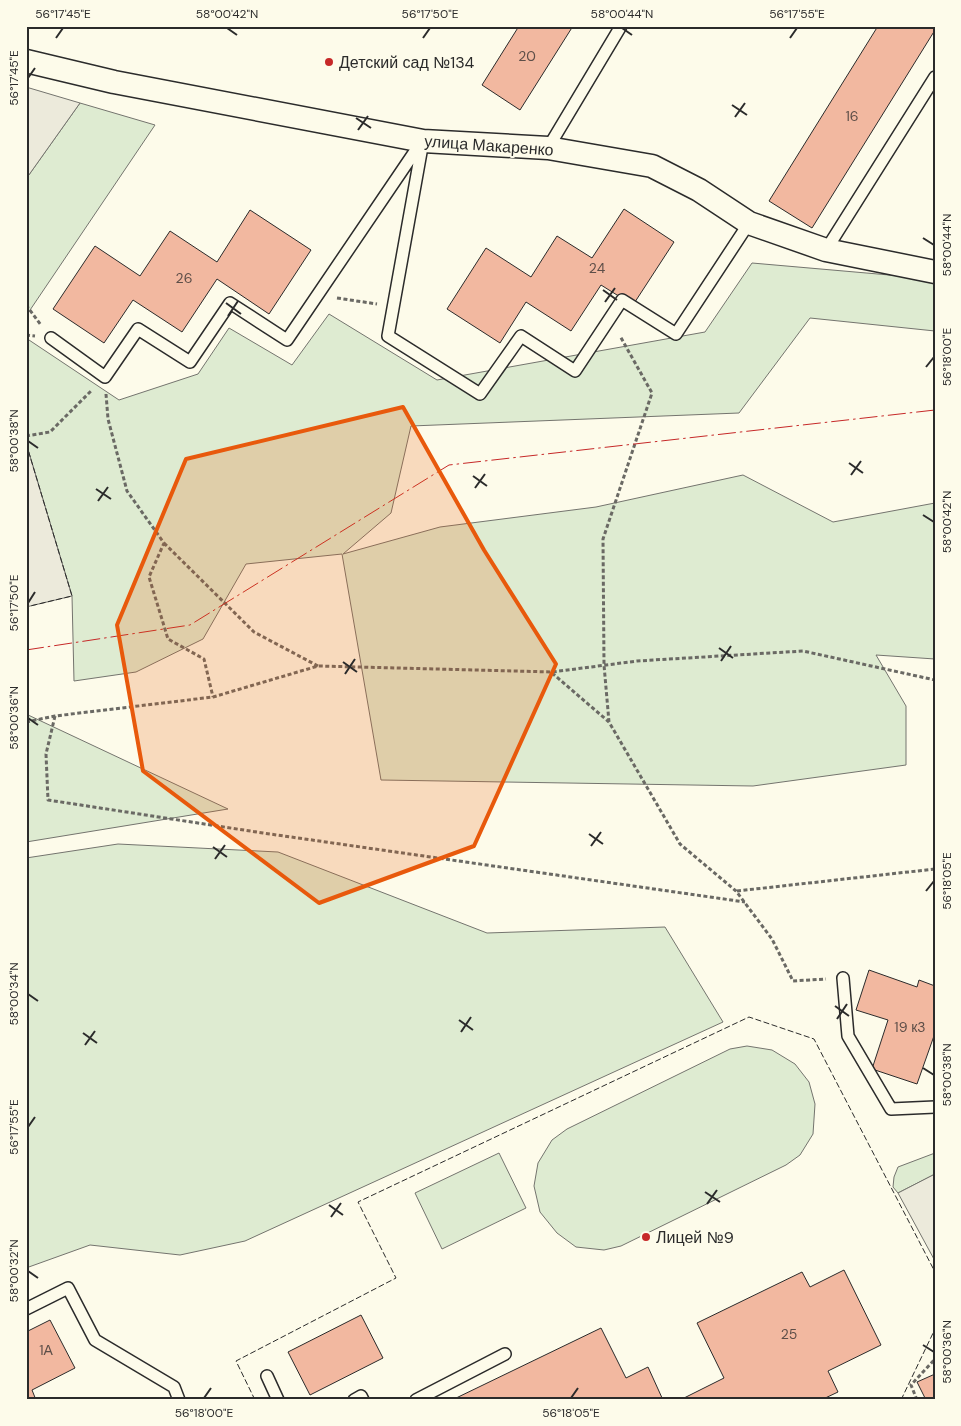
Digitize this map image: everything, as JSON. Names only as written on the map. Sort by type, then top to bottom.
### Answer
[{"type":"street","name":"улица Макаренко","points":[[26,61],[114,82],[423,141],[548,148],[652,166],[699,190],[749,223],[826,250],[935,272]]},
{"type":"lane","points":[[548,148],[622,26]]},
{"type":"lane","points":[[826,250],[935,77]]},
{"type":"lane","points":[[51,338],[105,377],[138,329],[190,362],[230,303],[287,340],[423,141]]},
{"type":"lane","points":[[423,141],[388,336],[480,394],[521,336],[575,371],[622,300],[676,334],[749,223]]},
{"type":"lane","points":[[843,978],[848,1036],[891,1109],[935,1107]]},
{"type":"lane","points":[[26,1309],[68,1288],[95,1340],[174,1388],[180,1400]]},
{"type":"lane","points":[[416,1400],[505,1354]]},
{"type":"lane","points":[[267,1376],[278,1400]]},
{"type":"lane","points":[[354,1400],[361,1396],[364,1400]]},
{"type":"path","points":[[319,295],[394,307]]},
{"type":"path","points":[[26,305],[51,338]]},
{"type":"path","points":[[609,722],[604,665],[602,539],[652,392],[610,318]]},
{"type":"path","points":[[26,436],[50,432],[105,377]]},
{"type":"path","points":[[105,377],[108,419],[127,491],[164,543],[254,632],[318,666]]},
{"type":"path","points":[[164,543],[149,577],[168,639],[204,659],[213,697]]},
{"type":"path","points":[[26,722],[55,716],[213,697],[318,666],[552,672],[637,661],[803,651],[935,680]]},
{"type":"path","points":[[552,672],[609,722],[680,844],[736,891],[772,939],[793,981],[843,978]]},
{"type":"path","points":[[55,716],[46,754],[48,800],[262,833],[745,902]]},
{"type":"path","points":[[736,891],[935,869]]},
{"type":"path","points":[[917,1400],[911,1385],[935,1359]]},
{"type":"highlighted area","points":[[403,407],[484,550],[556,664],[474,846],[319,903],[143,771],[117,625],[186,459]]},
{"type":"green space","points":[[80,103],[155,125],[26,316],[26,179]]},
{"type":"green space","points":[[752,263],[935,279],[935,331],[810,318],[739,413],[411,426],[391,513],[343,554],[440,527],[596,507],[743,475],[833,522],[935,503],[935,659],[876,655],[906,706],[906,765],[753,786],[381,780],[342,554],[246,564],[203,639],[136,672],[74,681],[72,596],[26,443],[26,338],[119,400],[198,374],[229,328],[292,365],[329,314],[437,380],[705,332]]},
{"type":"green space","points":[[26,714],[228,809],[26,842]]},
{"type":"green space","points":[[118,844],[278,852],[487,933],[665,927],[723,1022],[245,1241],[180,1255],[90,1245],[26,1268],[26,858]]},
{"type":"green space","points":[[747,1046],[772,1050],[795,1064],[809,1082],[815,1104],[813,1134],[800,1155],[786,1165],[621,1246],[604,1250],[576,1247],[557,1233],[540,1212],[534,1186],[538,1163],[552,1140],[567,1129],[730,1049]]},
{"type":"green space","points":[[499,1153],[526,1208],[442,1249],[415,1193]]},
{"type":"green space","points":[[935,1153],[935,1174],[898,1193],[893,1187],[898,1167]]},
{"type":"shaded area","points":[[26,87],[80,103],[26,179]]},
{"type":"shaded area","points":[[26,443],[72,596],[26,607]]},
{"type":"shaded area","points":[[935,1174],[935,1261],[898,1193]]},
{"type":"building","points":[[519,26],[573,26],[520,110],[482,85]]},
{"type":"building","points":[[878,26],[935,26],[935,30],[812,228],[769,201]]},
{"type":"building","points":[[624,209],[674,242],[633,305],[601,285],[571,331],[526,302],[500,343],[447,309],[486,248],[531,277],[557,236],[592,258]]},
{"type":"building","points":[[250,210],[311,250],[269,314],[217,279],[182,332],[133,300],[104,343],[53,309],[95,246],[140,276],[170,231],[217,262]]},
{"type":"building","points":[[869,970],[917,987],[919,980],[935,986],[935,1033],[917,1084],[872,1069],[888,1020],[856,1010]]},
{"type":"building","points":[[844,1270],[881,1345],[828,1371],[838,1392],[821,1400],[680,1400],[724,1378],[697,1323],[802,1272],[810,1287]]},
{"type":"building","points":[[361,1315],[383,1358],[310,1395],[288,1352]]},
{"type":"building","points":[[50,1320],[75,1368],[32,1390],[36,1400],[26,1400],[26,1332]]},
{"type":"building","points":[[601,1328],[626,1378],[648,1367],[663,1400],[452,1400]]},
{"type":"building","points":[[935,1374],[935,1400],[926,1400],[917,1382]]},
{"type":"fence","points":[[26,443],[72,596],[26,607]]},
{"type":"fence","points":[[255,1400],[236,1361],[396,1278],[358,1202],[749,1017],[814,1039],[935,1272]]},
{"type":"fence","points":[[901,1400],[935,1329]]},
{"type":"power","points":[[26,650],[190,625],[449,465],[935,410]]},
{"type":"place","name":"Детский сад №134","points":[[329,62]]},
{"type":"place","name":"Лицей №9","points":[[646,1237]]}]
